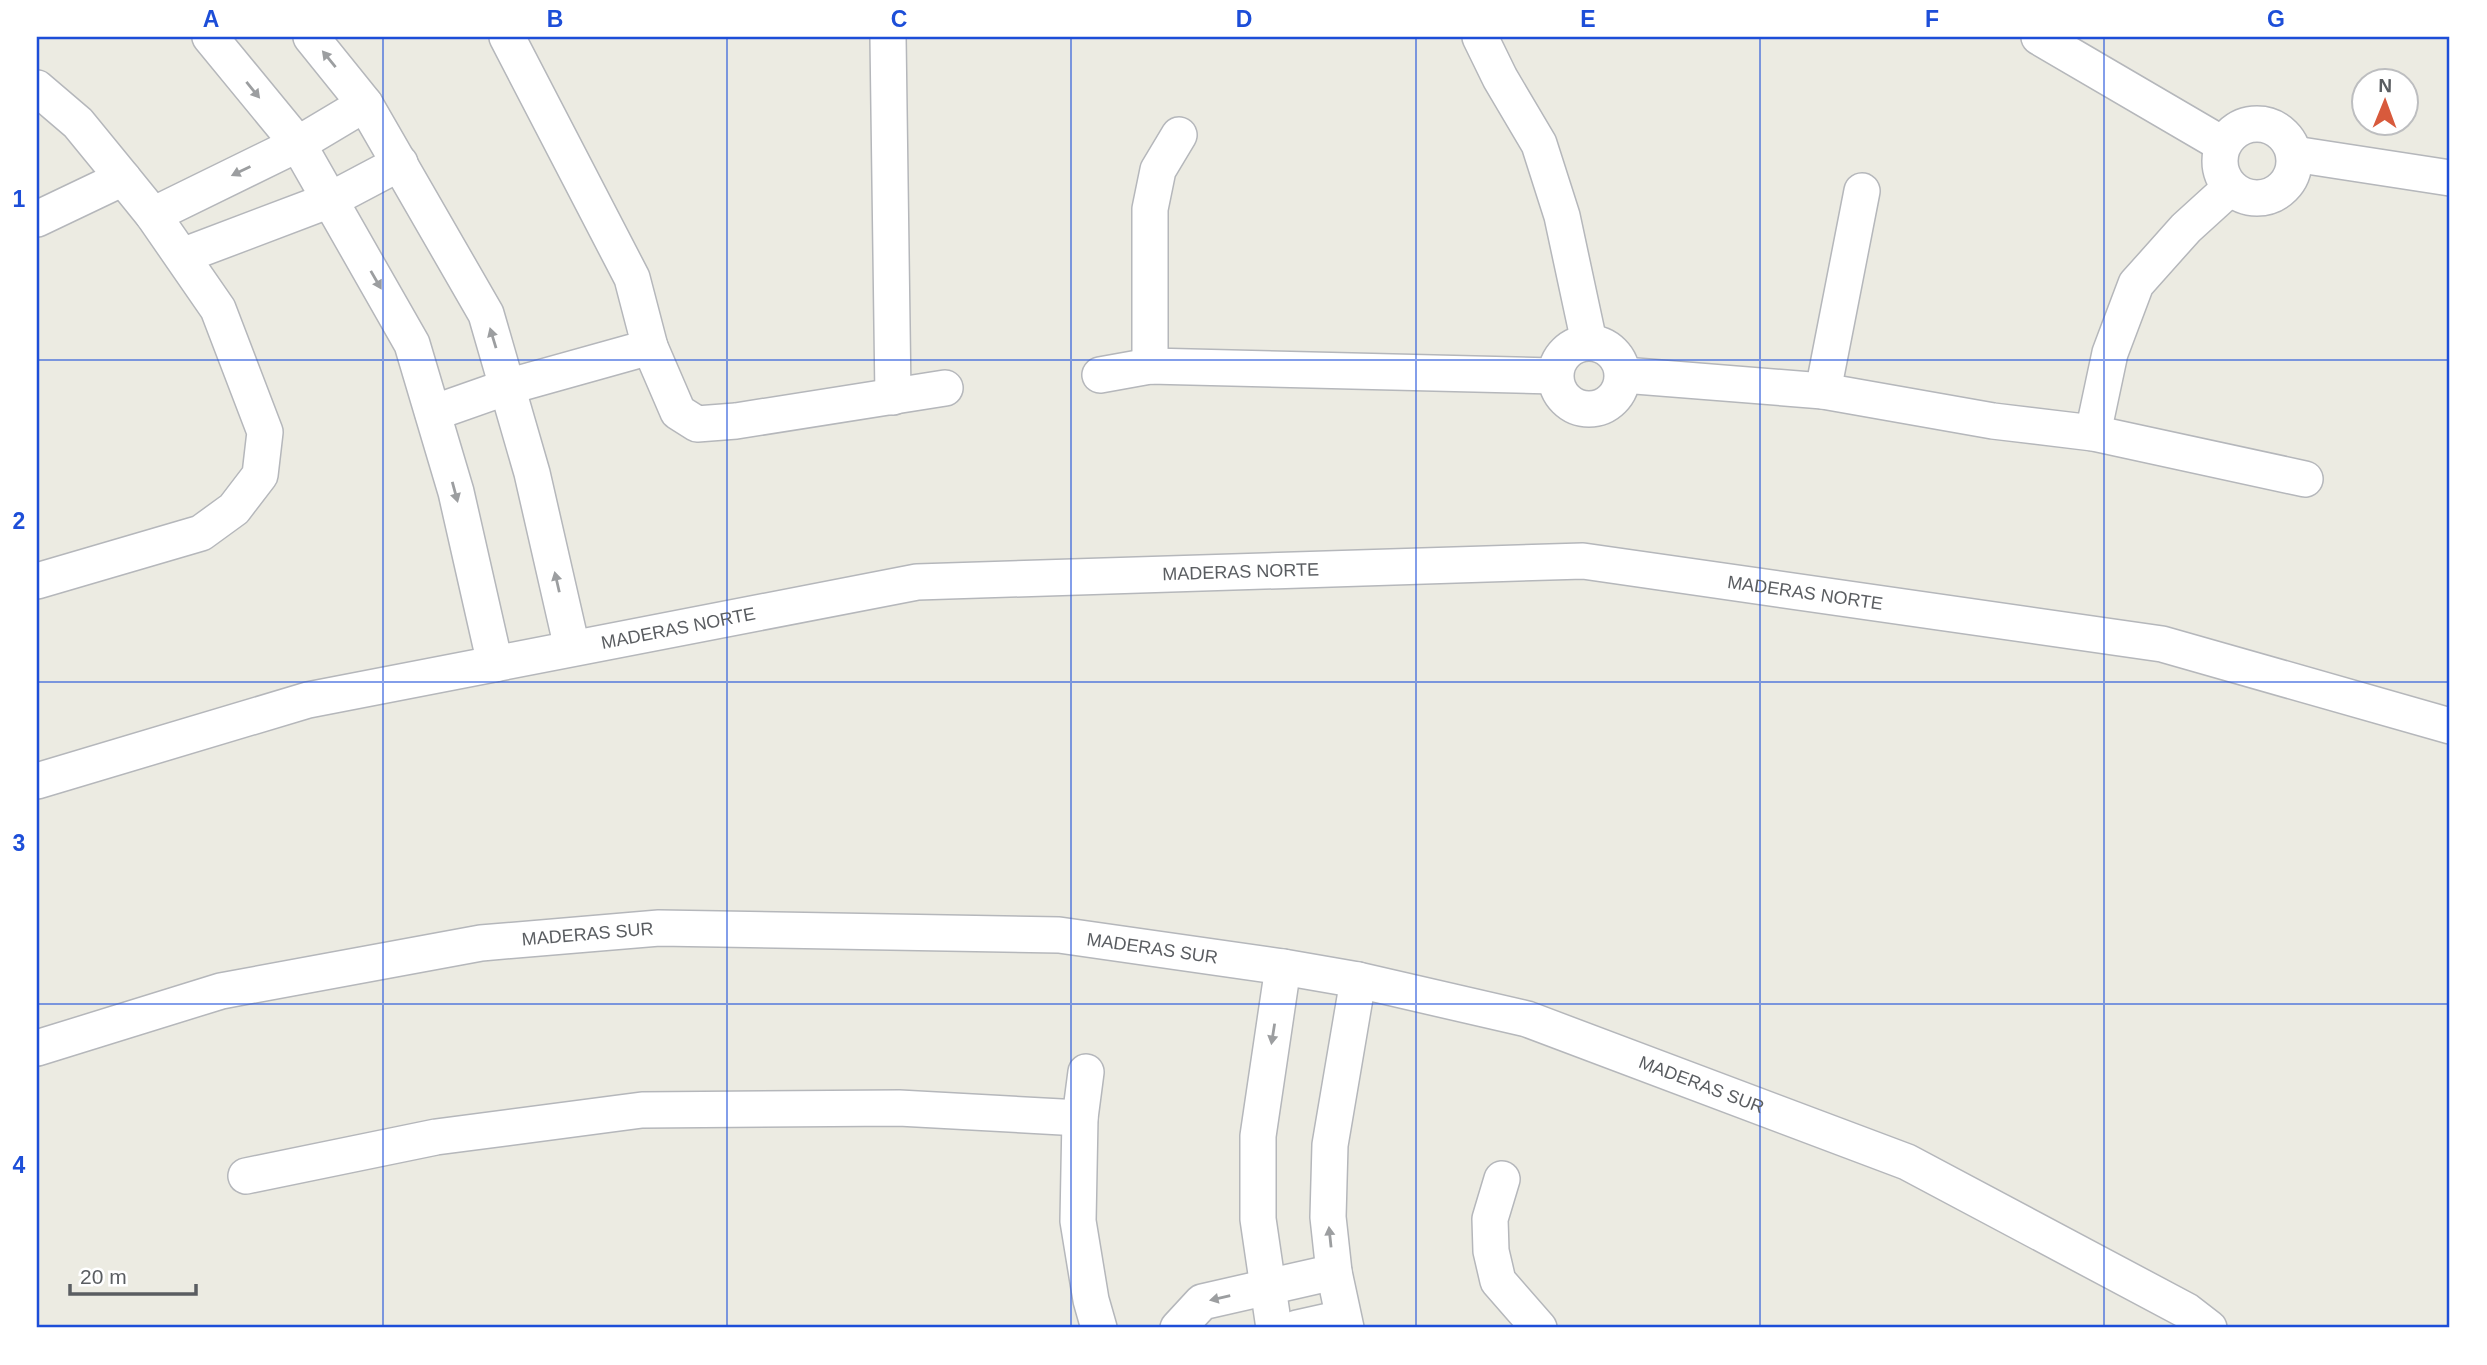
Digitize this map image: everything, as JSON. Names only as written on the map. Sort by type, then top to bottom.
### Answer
[{"type":"street","points":[[210,37],[298,144],[412,344],[456,492],[495,664]]},
{"type":"street","points":[[311,37],[365,104],[486,314],[532,473],[572,648]]},
{"type":"street","points":[[508,37],[632,278],[650,347],[678,412],[697,424],[736,421],[945,388]]},
{"type":"street","points":[[888,37],[892,397]]},
{"type":"street","points":[[1480,37],[1500,78],[1539,144],[1562,216],[1588,342]]},
{"type":"street","points":[[2039,37],[2222,144]]},
{"type":"street","points":[[37,88],[78,123],[153,215],[218,309],[265,432],[260,475],[234,509],[201,533],[37,581]]},
{"type":"street","points":[[153,215],[298,144],[365,104]]},
{"type":"street","points":[[2262,123],[2283,134],[2294,154],[2291,177],[2274,194],[2251,198],[2230,188],[2219,167],[2222,144],[2239,127],[2262,123]]},
{"type":"street","points":[[1150,366],[1150,209],[1158,170],[1179,135]]},
{"type":"street","points":[[2294,154],[2450,178]]},
{"type":"street","points":[[182,256],[330,200],[400,163]]},
{"type":"street","points":[[37,219],[123,178]]},
{"type":"street","points":[[2093,433],[2110,353],[2136,284],[2186,228],[2230,188]]},
{"type":"street","points":[[1823,391],[1862,191]]},
{"type":"street","points":[[1588,342],[1605,346],[1612,352],[1618,359],[1623,375],[1618,392],[1606,405],[1589,410],[1572,405],[1559,393],[1554,376],[1559,359],[1571,346],[1588,342]]},
{"type":"street","points":[[433,414],[508,387],[650,347]]},
{"type":"street","points":[[1100,375],[1150,366],[1554,376]]},
{"type":"street","points":[[1623,375],[1823,391],[1993,421],[2093,433],[2305,479]]},
{"type":"street","name":"MADERAS NORTE","points":[[37,781],[308,700],[917,582],[1583,561],[2162,644],[2450,726]]},
{"type":"street","name":"MADERAS SUR","points":[[37,1048],[220,991],[481,943],[659,928],[1059,935],[1358,980],[1527,1019],[1907,1162],[2187,1311],[2209,1328]]},
{"type":"street","points":[[1274,1328],[1258,1219],[1258,1136],[1283,967]]},
{"type":"street","points":[[1297,1328],[1344,1323],[1334,1272],[1328,1217],[1330,1144],[1358,980]]},
{"type":"street","points":[[1086,1072],[1080,1118],[1078,1221],[1091,1300],[1099,1328]]},
{"type":"street","points":[[246,1176],[436,1137],[642,1110],[899,1108],[1080,1118]]},
{"type":"street","points":[[1502,1179],[1490,1219],[1491,1251],[1498,1281],[1539,1328]]},
{"type":"street","points":[[1178,1328],[1202,1302],[1334,1272]]}]
